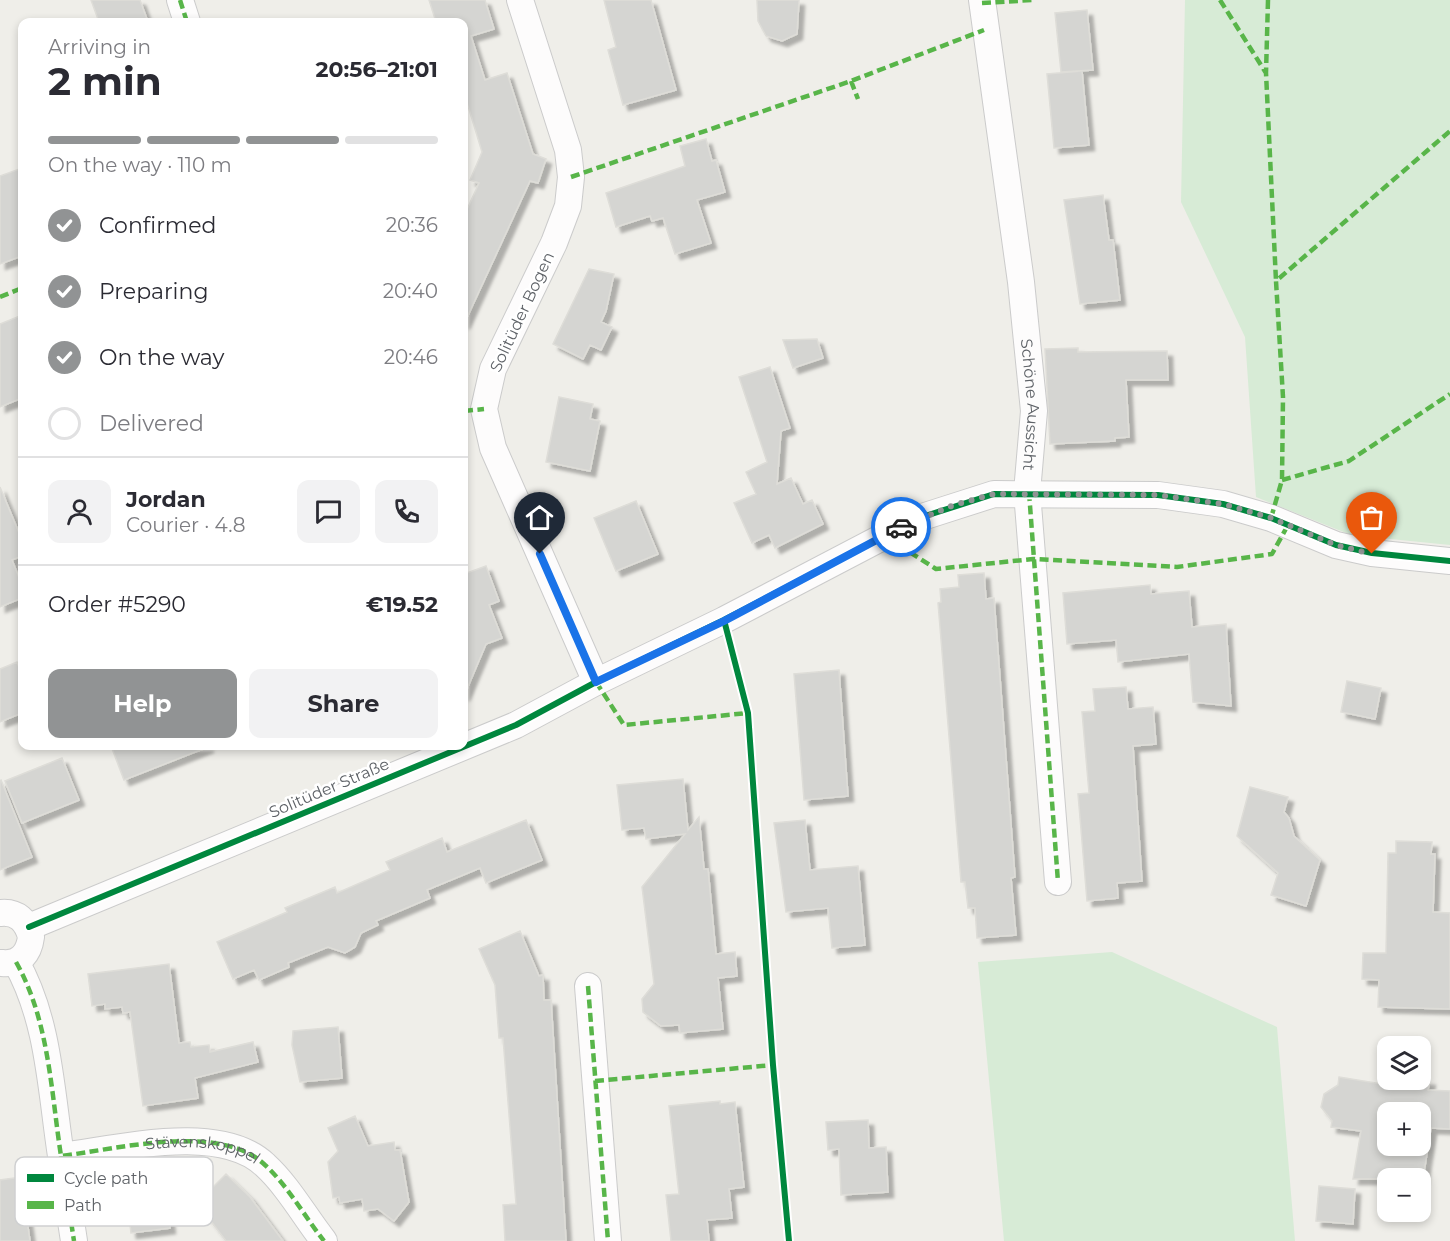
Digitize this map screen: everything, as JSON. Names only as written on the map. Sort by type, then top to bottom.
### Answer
[{"type":"street","points":[[180,0],[186,18]]},
{"type":"street","name":"Solitüder Bogen","points":[[520,0],[568,150],[571,177],[568,206],[554,243],[474,410],[596,682]]},
{"type":"street","name":"Schöne Aussicht","points":[[982,0],[1021,282],[1034,411],[1027,492],[1058,882]]},
{"type":"street","name":"Solitüder Straße","points":[[468,745],[516,725],[596,682],[724,621],[919,518],[994,494],[1027,492],[1158,495],[1223,504],[1280,521],[1336,545],[1382,555],[1450,561]]},
{"type":"street","name":"Solitüder Straße","points":[[29,927],[456,750]]},
{"type":"street","points":[[0,913],[14,914],[29,927],[30,947],[25,956],[8,962],[30,986],[39,1016],[61,1156]]},
{"type":"street","points":[[588,986],[608,1241]]},
{"type":"street","name":"Stävenskoppel","points":[[61,1156],[192,1140],[221,1143],[244,1150],[265,1165],[324,1241]]},
{"type":"street","points":[[72,1226],[74,1241]]},
{"type":"green space","points":[[1185,0],[1450,0],[1450,545],[1351,535],[1256,497],[1245,337],[1181,202]]},
{"type":"green space","points":[[1112,952],[1277,1027],[1295,1241],[1004,1241],[978,962]]},
{"type":"building","points":[[91,0],[140,0],[147,18],[98,18]]},
{"type":"building","points":[[429,0],[485,0],[494,29],[471,36],[485,80],[507,73],[533,154],[546,159],[538,183],[530,181],[468,315],[468,207],[479,183],[470,180],[482,152],[468,106],[468,18],[435,18]]},
{"type":"building","points":[[604,0],[651,0],[676,90],[623,105],[608,50],[616,47]]},
{"type":"building","points":[[757,0],[799,0],[797,34],[782,41],[766,36],[758,21]]},
{"type":"building","points":[[1087,10],[1093,70],[1061,72],[1055,13]]},
{"type":"building","points":[[1082,71],[1089,145],[1054,148],[1047,74]]},
{"type":"building","points":[[706,139],[712,161],[716,160],[725,192],[697,200],[711,243],[675,254],[663,218],[652,221],[650,216],[616,227],[606,193],[685,166],[680,146]]},
{"type":"building","points":[[18,169],[18,257],[0,264],[0,176]]},
{"type":"building","points":[[1103,195],[1109,240],[1113,240],[1120,300],[1080,304],[1064,200]]},
{"type":"building","points":[[589,269],[614,274],[606,311],[601,322],[612,327],[601,350],[590,345],[583,359],[553,344]]},
{"type":"building","points":[[18,317],[18,400],[0,407],[0,324]]},
{"type":"building","points":[[817,339],[823,358],[793,368],[783,340]]},
{"type":"building","points":[[1078,348],[1078,352],[1167,351],[1168,380],[1126,380],[1129,437],[1115,438],[1115,441],[1050,444],[1045,349]]},
{"type":"building","points":[[770,367],[790,428],[781,431],[777,484],[791,478],[803,504],[812,500],[823,524],[775,548],[769,535],[752,543],[734,503],[756,494],[746,472],[767,462],[739,377]]},
{"type":"building","points":[[559,397],[593,404],[590,419],[600,421],[590,471],[546,462]]},
{"type":"building","points":[[0,487],[18,530],[18,558],[12,560],[18,575],[18,600],[0,607]]},
{"type":"building","points":[[636,501],[658,554],[616,571],[594,518]]},
{"type":"building","points":[[486,566],[499,601],[489,605],[502,638],[486,644],[468,687],[468,573]]},
{"type":"building","points":[[984,573],[986,599],[994,598],[1015,877],[1011,878],[1016,935],[977,938],[975,908],[968,908],[965,882],[961,882],[938,603],[941,602],[940,589],[959,587],[958,575]]},
{"type":"building","points":[[1150,585],[1151,594],[1189,591],[1192,627],[1226,624],[1231,706],[1193,702],[1189,654],[1118,662],[1116,640],[1067,644],[1063,593]]},
{"type":"building","points":[[17,662],[18,665],[18,715],[0,722],[0,669]]},
{"type":"building","points":[[839,670],[848,796],[804,800],[794,674]]},
{"type":"building","points":[[1347,681],[1381,688],[1375,719],[1341,712]]},
{"type":"building","points":[[1126,687],[1128,709],[1153,707],[1156,744],[1133,746],[1142,881],[1117,883],[1118,898],[1087,901],[1078,794],[1089,793],[1082,712],[1095,711],[1093,689]]},
{"type":"building","points":[[113,750],[200,750],[124,780]]},
{"type":"building","points":[[62,758],[79,800],[22,823],[5,781]]},
{"type":"building","points":[[683,779],[688,830],[699,817],[704,869],[708,869],[716,954],[735,952],[737,976],[718,978],[723,1029],[680,1033],[679,1025],[661,1026],[643,1012],[642,999],[654,984],[642,887],[685,834],[646,839],[644,828],[622,830],[617,785]]},
{"type":"building","points":[[0,781],[32,857],[0,870]]},
{"type":"building","points":[[1250,787],[1288,797],[1284,812],[1289,818],[1294,836],[1320,860],[1306,906],[1271,895],[1278,873],[1237,836]]},
{"type":"building","points":[[526,820],[542,860],[486,883],[480,868],[427,890],[430,898],[376,921],[378,925],[361,933],[355,947],[345,953],[328,947],[288,963],[289,967],[259,980],[254,970],[233,979],[217,942],[287,912],[285,908],[335,887],[337,893],[390,870],[386,862],[442,838],[447,852]]},
{"type":"building","points":[[805,820],[810,870],[858,866],[865,945],[832,948],[828,908],[786,912],[774,823]]},
{"type":"building","points":[[1396,841],[1432,842],[1431,854],[1435,854],[1433,912],[1450,913],[1450,1009],[1378,1007],[1379,980],[1362,979],[1363,953],[1386,953],[1388,853],[1396,853]]},
{"type":"building","points":[[520,931],[539,976],[543,975],[544,1000],[551,1000],[566,1241],[505,1241],[503,1205],[516,1204],[503,1038],[499,1038],[495,985],[479,949]]},
{"type":"building","points":[[169,964],[179,1043],[190,1042],[191,1047],[209,1045],[210,1052],[253,1042],[258,1062],[195,1078],[198,1098],[143,1106],[130,1012],[123,1013],[122,1007],[105,1009],[105,1004],[92,1006],[88,974]]},
{"type":"building","points":[[338,1027],[342,1078],[300,1082],[292,1045],[293,1031]]},
{"type":"building","points":[[1339,1077],[1377,1083],[1377,1090],[1450,1091],[1450,1129],[1431,1128],[1431,1102],[1377,1102],[1377,1156],[1427,1156],[1425,1168],[1377,1168],[1377,1179],[1353,1179],[1361,1131],[1331,1127],[1332,1121],[1321,1107],[1324,1094],[1338,1085]]},
{"type":"building","points":[[720,1101],[720,1104],[735,1102],[744,1187],[729,1189],[732,1218],[707,1220],[709,1241],[671,1241],[666,1195],[679,1194],[669,1106]]},
{"type":"building","points":[[355,1116],[368,1146],[394,1142],[395,1150],[400,1150],[409,1202],[394,1221],[378,1209],[364,1211],[362,1199],[340,1203],[339,1197],[333,1198],[328,1162],[338,1151],[328,1128]]},
{"type":"building","points":[[868,1120],[869,1148],[886,1147],[888,1192],[841,1195],[839,1149],[828,1150],[826,1122]]},
{"type":"building","points":[[226,1174],[250,1197],[283,1241],[226,1241],[213,1224],[213,1187]]},
{"type":"building","points":[[15,1178],[15,1226],[28,1226],[30,1241],[0,1241],[0,1180]]},
{"type":"building","points":[[1319,1186],[1355,1189],[1353,1224],[1316,1221]]},
{"type":"building","points":[[130,1226],[170,1226],[170,1228],[131,1233]]},
{"type":"marked path","points":[[180,0],[186,18]]},
{"type":"marked path","points":[[982,3],[1033,0]]},
{"type":"marked path","points":[[1220,0],[1266,73]]},
{"type":"marked path","points":[[1268,0],[1266,73],[1276,281]]},
{"type":"marked path","points":[[571,177],[851,81],[984,30]]},
{"type":"marked path","points":[[851,81],[858,99]]},
{"type":"marked path","points":[[1271,518],[1282,480],[1283,397],[1276,281],[1450,131]]},
{"type":"marked path","points":[[0,297],[18,290]]},
{"type":"marked path","points":[[1282,480],[1349,461],[1450,394]]},
{"type":"marked path","points":[[468,411],[484,409]]},
{"type":"marked path","points":[[1029,492],[1058,882]]},
{"type":"marked path","points":[[897,529],[908,551],[936,569],[1033,559],[1177,567],[1272,554],[1288,525]]},
{"type":"marked path","points":[[596,682],[624,725],[748,713]]},
{"type":"marked path","points":[[16,962],[36,1008],[42,1032],[61,1156],[139,1144],[196,1141],[222,1144],[246,1152],[265,1165],[289,1192],[324,1241]]},
{"type":"marked path","points":[[588,986],[608,1241]]},
{"type":"marked path","points":[[595,1081],[773,1065]]},
{"type":"marked path","points":[[72,1226],[74,1241]]},
{"type":"cycle path","points":[[468,745],[516,725],[919,518],[994,494],[1158,495],[1223,504],[1271,518],[1336,545],[1372,553],[1450,561]]},
{"type":"cycle path","points":[[724,620],[748,713],[773,1065],[789,1241]]},
{"type":"cycle path","points":[[29,927],[456,750]]},
{"type":"way so far","points":[[901,527],[954,505],[994,494],[1027,492],[1158,495],[1223,504],[1271,518],[1336,545],[1372,554]]},
{"type":"route","points":[[540,554],[596,682],[724,621],[901,527]]}]
